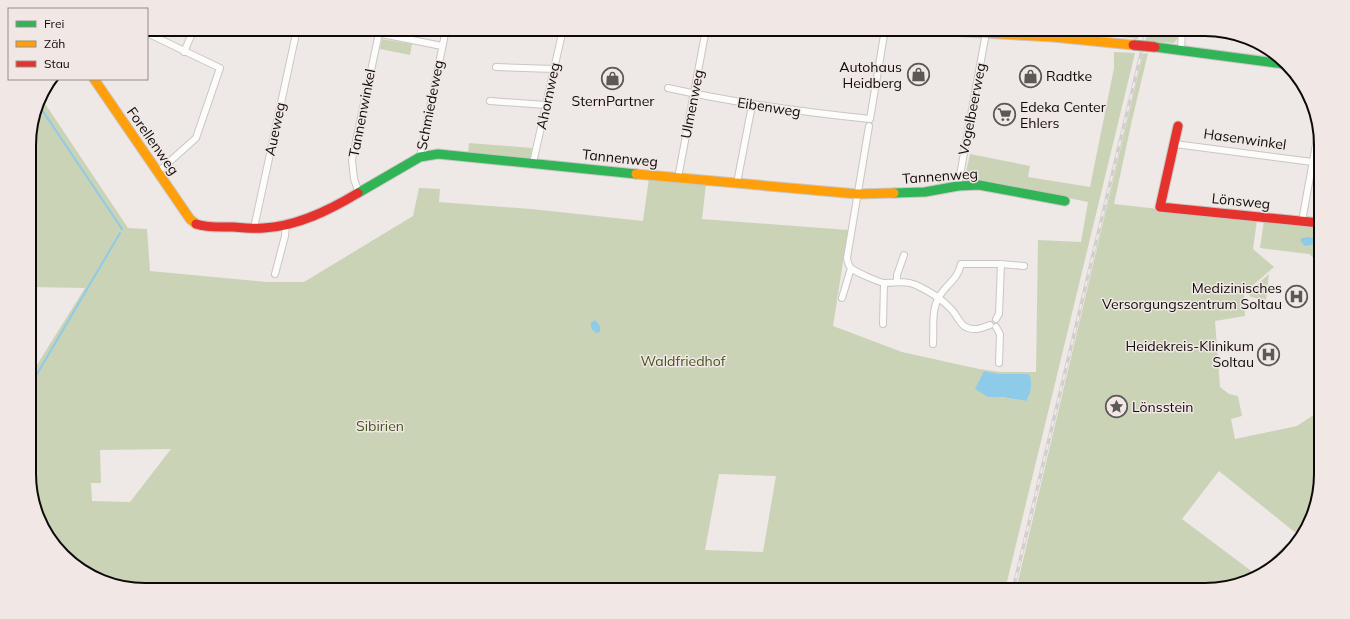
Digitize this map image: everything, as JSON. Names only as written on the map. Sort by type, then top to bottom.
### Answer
[{"type":"street","points":[[153,36],[220,68],[196,138],[158,172]]},
{"type":"street","points":[[184,52],[191,36]]},
{"type":"street","name":"Aueweg","points":[[254,228],[295,36]]},
{"type":"street","name":"Tannenwinkel","points":[[359,193],[354,179],[352,160],[378,36]]},
{"type":"street","points":[[394,36],[442,46]]},
{"type":"street","name":"Schmiedeweg","points":[[420,157],[444,36]]},
{"type":"street","name":"Ahornweg","points":[[533,163],[561,36]]},
{"type":"street","name":"Ulmenweg","points":[[678,178],[705,36]]},
{"type":"street","name":"Eibenweg","points":[[668,88],[752,105],[870,119],[884,36]]},
{"type":"street","name":"Vogelbeerweg","points":[[958,186],[985,36]]},
{"type":"street","points":[[1036,36],[1155,47],[1275,62]]},
{"type":"street","points":[[1181,50],[1182,36]]},
{"type":"street","points":[[496,67],[554,68]]},
{"type":"street","name":"Forellenweg","points":[[95,80],[190,219]]},
{"type":"street","points":[[490,101],[546,105]]},
{"type":"street","points":[[737,183],[752,105]]},
{"type":"street","points":[[869,126],[847,258],[851,268],[884,284],[897,282],[911,283],[939,297],[952,309],[964,326],[972,329],[993,326]]},
{"type":"street","points":[[1175,144],[1178,126]]},
{"type":"street","name":"Hasenwinkel","points":[[1175,144],[1312,162]]},
{"type":"street","name":"Lönsweg","points":[[1175,144],[1160,207],[1314,222]]},
{"type":"street","points":[[1302,221],[1314,152]]},
{"type":"street","name":"Tannenweg","points":[[190,219],[200,226],[206,227],[254,228],[268,228],[302,220],[327,210],[359,193],[420,157],[438,154],[857,194],[925,192],[958,186],[979,185],[1065,201]]},
{"type":"street","points":[[275,274],[285,236],[286,224]]},
{"type":"street","points":[[897,282],[897,275],[904,255]]},
{"type":"street","points":[[933,344],[935,305],[945,288],[959,273],[961,264],[1001,264],[1024,266]]},
{"type":"street","points":[[999,363],[1000,334],[993,326],[991,320],[996,319],[999,314],[1001,264]]},
{"type":"street","points":[[842,298],[851,268]]},
{"type":"street","points":[[883,324],[884,284]]},
{"type":"green space","points":[[1113,36],[1139,36],[1138,39]]},
{"type":"green space","points":[[1147,36],[1177,36],[1174,43],[1146,41]]},
{"type":"green space","points":[[382,39],[412,44],[410,55],[380,49]]},
{"type":"green space","name":"Sibirien","points":[[1114,52],[1135,53],[1007,583],[131,582],[104,575],[79,560],[68,551],[51,528],[44,515],[40,502],[36,474],[36,366],[85,288],[36,287],[36,138],[45,103],[128,228],[147,229],[150,271],[267,282],[304,282],[413,216],[419,188],[440,189],[439,202],[531,209],[643,221],[649,178],[706,184],[702,219],[848,230],[833,326],[902,352],[979,369],[1001,372],[1036,372],[1038,240],[1081,242],[1088,202],[965,177],[970,154],[1030,166],[1028,177],[1090,187],[1114,68]],"holes":[[[984,371],[1001,374],[1029,374],[1026,401],[1002,397],[988,397]],[[171,449],[130,502],[92,501],[91,483],[101,483],[100,450]],[[719,474],[776,476],[763,552],[705,550]]]},
{"type":"green space","points":[[1148,53],[1114,204],[1257,220],[1253,249],[1274,267],[1244,293],[1245,316],[1215,321],[1220,387],[1229,394],[1238,396],[1242,416],[1231,419],[1235,439],[1297,426],[1314,415],[1314,481],[1312,495],[1306,515],[1296,533],[1219,471],[1182,519],[1253,572],[1240,577],[1212,583],[1018,583],[1143,54]]},
{"type":"green space","points":[[469,143],[532,148],[530,159],[468,154]]},
{"type":"green space","points":[[1264,220],[1314,225],[1314,258],[1309,254],[1260,248]]},
{"type":"green space","points":[[1269,274],[1266,300],[1251,297],[1247,293]]},
{"type":"water","points":[[1309,237],[1314,239],[1314,243],[1305,246],[1301,242],[1301,238]]},
{"type":"water","points":[[595,320],[600,326],[600,331],[598,333],[593,331],[591,328],[591,323]]},
{"type":"water","points":[[984,371],[1001,374],[1029,374],[1031,388],[1026,401],[1002,397],[988,397],[975,389]]},
{"type":"waterway","points":[[42,110],[122,229]]},
{"type":"waterway","points":[[36,376],[120,233]]},
{"type":"railway","points":[[1015,583],[1145,36]]},
{"type":"traffic: fast","points":[[1155,47],[1276,63]]},
{"type":"traffic: fast","points":[[358,193],[420,157],[438,154],[636,174]]},
{"type":"traffic: fast","points":[[894,193],[925,192],[958,186],[979,185],[1065,201]]},
{"type":"traffic: slow","points":[[1036,36],[1133,45]]},
{"type":"traffic: slow","points":[[95,80],[190,219],[196,224]]},
{"type":"traffic: slow","points":[[636,174],[857,194],[894,193]]},
{"type":"traffic: jam","points":[[1133,45],[1155,47]]},
{"type":"traffic: jam","points":[[1178,126],[1160,207],[1314,222]]},
{"type":"traffic: jam","points":[[196,224],[210,227],[277,227],[301,221],[325,211],[358,193]]},
{"type":"place","name":"Autohaus Heidberg","points":[[918,75]]},
{"type":"place","name":"Radtke","points":[[1031,76]]},
{"type":"place","name":"SternPartner","points":[[613,79]]},
{"type":"place","name":"Edeka Center Ehlers","points":[[1004,115]]},
{"type":"place","name":"Medizinisches Versorgungszentrum Soltau","points":[[1297,296]]},
{"type":"place","name":"Heidekreis-Klinikum Soltau","points":[[1269,354]]},
{"type":"place","name":"Lönsstein","points":[[1117,407]]},
{"type":"park label","name":"Waldfriedhof","points":[[683,361]]}]
